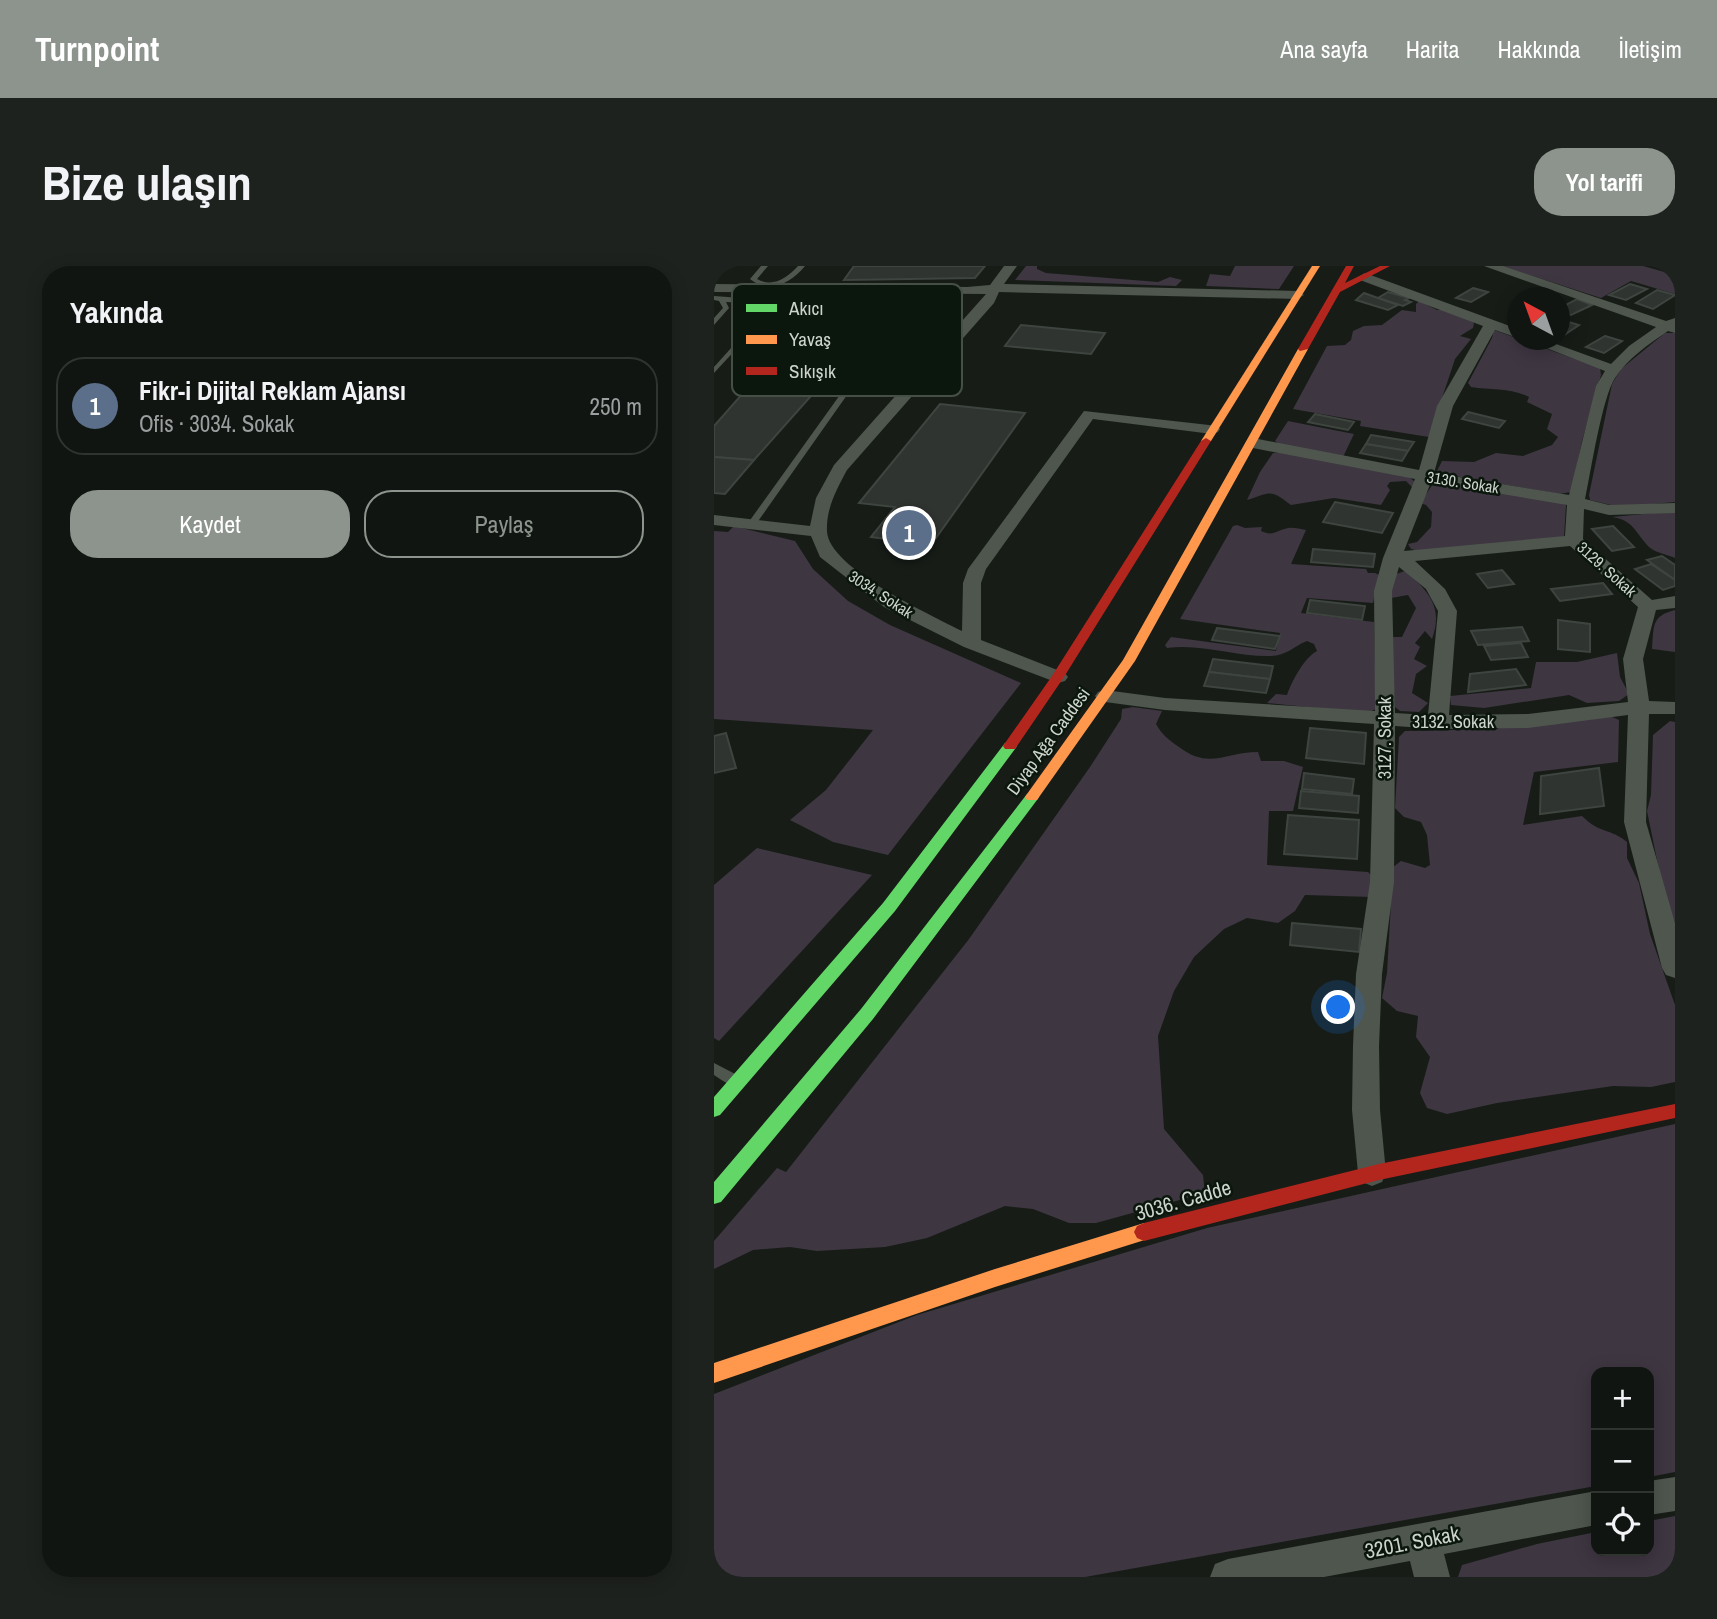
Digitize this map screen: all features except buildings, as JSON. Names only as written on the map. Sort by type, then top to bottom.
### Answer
[{"type":"main road","name":"Diyap Ağa Caddesi","points":[[714,1110],[889,907],[1013,742],[1058,677],[1315,266]]},
{"type":"main road","name":"Diyap Ağa Caddesi","points":[[714,1196],[797,1104],[885,993],[1129,661],[1350,266]]},
{"type":"main road","points":[[1335,291],[1386,266]]},
{"type":"main road","name":"3036. Cadde","points":[[714,1373],[1023,1268],[1222,1210],[1372,1172],[1675,1111]]},
{"type":"street","points":[[962,330],[989,300],[1011,266]]},
{"type":"street","points":[[1490,266],[1672,326]]},
{"type":"street","points":[[1365,277],[1507,330]]},
{"type":"street","points":[[962,289],[1019,286],[1297,295]]},
{"type":"street","points":[[714,288],[732,288]]},
{"type":"street","name":"3127. Sokak","points":[[1372,1172],[1366,1110],[1367,1001],[1382,882],[1385,719],[1382,598],[1425,477],[1445,406],[1491,324]]},
{"type":"street","name":"3129. Sokak","points":[[1672,326],[1651,336],[1612,369],[1603,386],[1576,502],[1574,540],[1648,606],[1633,659],[1639,707],[1635,822],[1675,968]]},
{"type":"street","points":[[1560,350],[1612,369]]},
{"type":"street","points":[[714,520],[818,532],[824,498],[840,468],[904,396]]},
{"type":"street","points":[[971,643],[972,583],[977,569],[1089,414],[1212,429]]},
{"type":"street","name":"3130. Sokak","points":[[1252,443],[1620,511],[1675,508]]},
{"type":"street","name":"3034. Sokak","points":[[818,532],[826,553],[871,591],[971,643],[1058,677]]},
{"type":"street","points":[[1396,558],[1574,540]]},
{"type":"street","points":[[1396,558],[1434,587],[1447,608],[1438,722]]},
{"type":"street","points":[[1648,606],[1675,602]]},
{"type":"street","name":"3132. Sokak","points":[[1105,696],[1165,704],[1438,722],[1528,721],[1639,707],[1675,708]]},
{"type":"street","points":[[1654,1497],[1675,1494]]},
{"type":"street","name":"3201. Sokak","points":[[1228,1577],[1591,1509]]},
{"type":"street","points":[[1422,1540],[1433,1577]]},
{"type":"lane","points":[[765,266],[753,279],[766,284]]},
{"type":"lane","points":[[775,284],[791,279],[802,266]]},
{"type":"lane","points":[[714,323],[725,311],[726,305],[718,299]]},
{"type":"lane","points":[[714,371],[732,351]]},
{"type":"lane","points":[[751,524],[842,396]]},
{"type":"lane","points":[[714,1068],[739,1083]]},
{"type":"shaded area","points":[[1026,266],[1037,266],[1037,269],[1046,273],[1158,282],[1170,277],[1182,280],[1176,286],[1015,280]]},
{"type":"shaded area","points":[[1235,266],[1294,266],[1279,289],[1206,286],[1210,274],[1230,276]]},
{"type":"shaded area","points":[[1501,266],[1643,266],[1675,275],[1675,294],[1631,281],[1601,298]]},
{"type":"shaded area","points":[[1419,301],[1474,323],[1473,328],[1460,336],[1471,339],[1455,359],[1429,437],[1360,426],[1361,421],[1293,409],[1327,346],[1345,345],[1351,340],[1353,331],[1364,326],[1382,325],[1402,310],[1416,312],[1416,304]]},
{"type":"shaded area","points":[[1494,330],[1507,335],[1507,350],[1550,350],[1600,368],[1601,375],[1571,492],[1559,494],[1437,471],[1442,461],[1474,462],[1496,453],[1523,456],[1552,445],[1558,437],[1547,429],[1552,414],[1527,402],[1529,397],[1508,391],[1471,387],[1468,383]]},
{"type":"shaded area","points":[[1665,333],[1675,333],[1675,502],[1619,507],[1590,500],[1612,384],[1621,369]]},
{"type":"shaded area","points":[[1288,421],[1354,434],[1343,457],[1279,444],[1275,441]]},
{"type":"shaded area","points":[[1281,452],[1408,476],[1415,482],[1414,489],[1406,481],[1390,482],[1387,486],[1390,490],[1381,505],[1334,498],[1291,505],[1274,494],[1247,500],[1260,472],[1273,453]]},
{"type":"shaded area","points":[[1441,482],[1561,502],[1566,505],[1564,537],[1427,553],[1411,549],[1408,544],[1417,542],[1431,527],[1432,512],[1420,503],[1433,484]]},
{"type":"shaded area","points":[[1675,511],[1675,558],[1651,549],[1629,524],[1612,517]]},
{"type":"shaded area","points":[[734,526],[795,541],[813,569],[848,601],[890,625],[1021,683],[888,855],[833,842],[790,820],[826,790],[873,730],[714,719],[714,531],[728,532]]},
{"type":"shaded area","points":[[1233,526],[1245,528],[1262,527],[1261,531],[1269,533],[1290,528],[1306,530],[1291,564],[1366,569],[1368,573],[1379,575],[1373,603],[1307,598],[1301,613],[1374,622],[1376,709],[1367,713],[1267,703],[1276,694],[1287,695],[1303,664],[1317,651],[1314,644],[1307,641],[1276,656],[1193,647],[1167,648],[1165,645],[1171,637],[1276,651],[1280,633],[1180,619]]},
{"type":"shaded area","points":[[1405,571],[1421,585],[1432,600],[1436,618],[1432,639],[1425,631],[1415,643],[1420,647],[1414,659],[1427,666],[1416,674],[1412,693],[1428,703],[1419,712],[1400,711],[1395,707],[1391,637],[1402,637],[1416,608],[1408,595],[1391,598],[1390,586],[1396,574]]},
{"type":"shaded area","points":[[1675,610],[1675,652],[1652,649],[1655,623],[1662,615]]},
{"type":"shaded area","points":[[1617,653],[1620,677],[1629,694],[1619,701],[1587,703],[1569,695],[1484,708],[1451,705],[1450,696],[1531,688],[1536,662],[1577,662]]},
{"type":"shaded area","points":[[1133,707],[1162,711],[1156,724],[1169,740],[1190,754],[1209,759],[1258,752],[1261,761],[1284,761],[1303,767],[1293,811],[1269,811],[1267,865],[1368,872],[1374,878],[1372,897],[1305,895],[1295,911],[1278,923],[1247,918],[1224,929],[1194,957],[1174,991],[1158,1036],[1164,1129],[1203,1175],[1205,1193],[1096,1223],[1069,1223],[1033,1209],[1005,1206],[927,1238],[885,1247],[817,1251],[790,1247],[753,1250],[714,1269],[714,1241],[777,1168],[786,1172],[969,939],[1090,767],[1121,719],[1122,709]]},
{"type":"shaded area","points":[[1610,716],[1619,720],[1618,762],[1534,772],[1523,825],[1582,816],[1594,826],[1627,842],[1627,858],[1639,883],[1650,934],[1675,1005],[1675,1082],[1651,1087],[1613,1086],[1497,1103],[1447,1114],[1427,1108],[1420,1093],[1430,1057],[1416,1037],[1418,1016],[1397,1011],[1382,998],[1387,973],[1393,867],[1401,861],[1425,868],[1430,865],[1427,835],[1421,822],[1404,817],[1395,808],[1399,737],[1405,731],[1498,729],[1501,725]]},
{"type":"shaded area","points":[[1670,721],[1675,722],[1675,923],[1663,889],[1647,811],[1651,795],[1653,735]]},
{"type":"shaded area","points":[[757,848],[872,875],[719,1041],[714,1038],[714,885]]},
{"type":"shaded area","points":[[1675,1124],[1675,1472],[1654,1476],[1654,1367],[1591,1367],[1591,1487],[1085,1577],[714,1577],[714,1394],[917,1315],[1207,1228]]},
{"type":"shaded area","points":[[1675,1516],[1675,1577],[1458,1577],[1462,1565],[1537,1544],[1591,1533],[1591,1556],[1654,1556],[1654,1520]]},
{"type":"traffic: fast","points":[[714,1110],[889,907],[1010,746]]},
{"type":"traffic: fast","points":[[714,1196],[867,1014],[1032,797]]},
{"type":"traffic: slow","points":[[1206,441],[1316,266]]},
{"type":"traffic: slow","points":[[1032,797],[1129,661],[1303,349]]},
{"type":"traffic: slow","points":[[714,1373],[995,1278],[1144,1232]]},
{"type":"traffic: jam","points":[[1303,349],[1350,266]]},
{"type":"traffic: jam","points":[[1335,291],[1386,266]]},
{"type":"traffic: jam","points":[[1010,746],[1058,677],[1206,441]]},
{"type":"traffic: jam","points":[[1144,1232],[1379,1172],[1675,1111]]},
{"type":"place","name":"Fikr-i Dijital Reklam Ajansı","points":[[909,533]]}]
